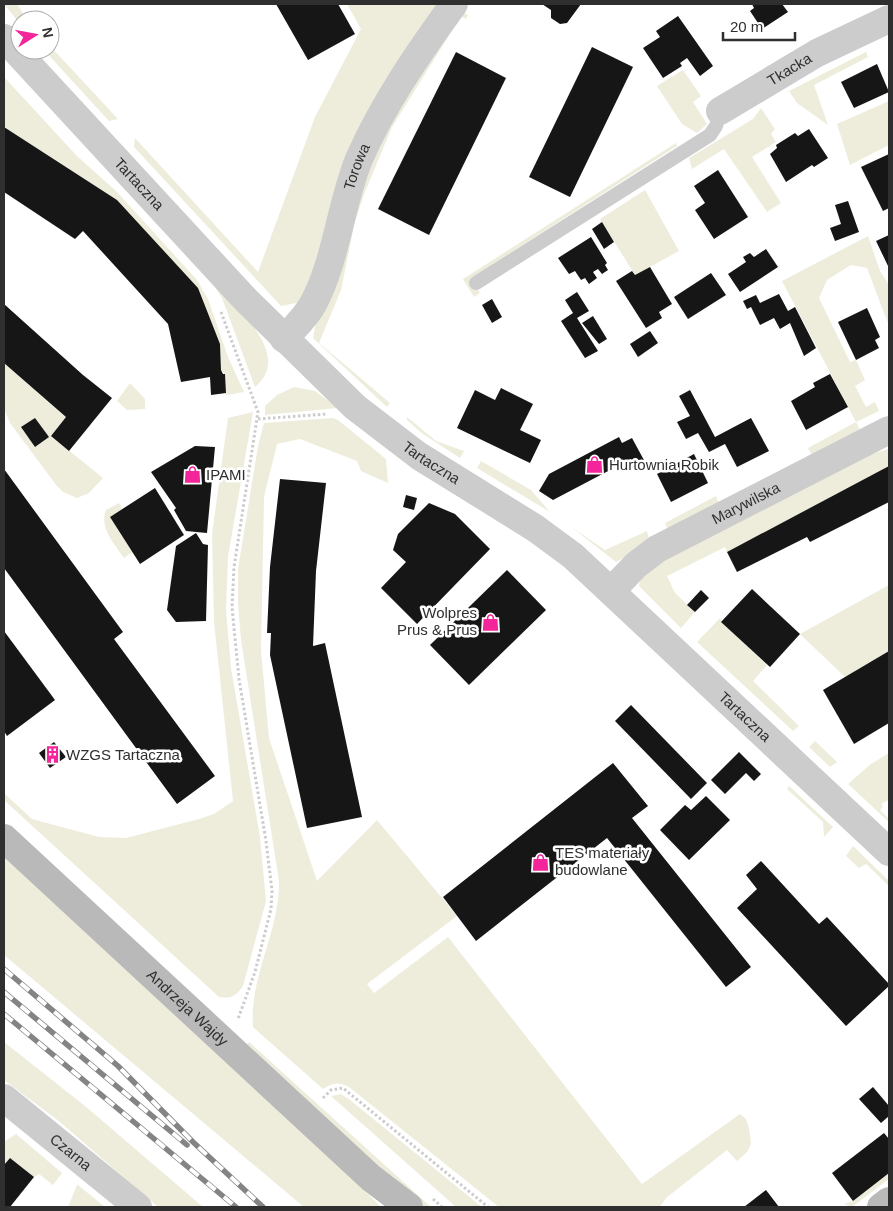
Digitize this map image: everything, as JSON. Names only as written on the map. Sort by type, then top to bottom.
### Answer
[{"type":"main road","name":"Andrzeja Wajdy","points":[[4,838],[371,1178],[398,1207]]},
{"type":"main road","name":"Andrzeja Wajdy","points":[[371,1178],[409,1207]]},
{"type":"main road","points":[[881,1207],[889,1201]]},
{"type":"street","name":"Torowa","points":[[284,339],[304,317],[320,290],[358,161],[373,129],[400,84],[454,4]]},
{"type":"street","name":"Tkacka","points":[[720,111],[817,53],[889,19]]},
{"type":"street","name":"Tartaczna","points":[[4,38],[284,339],[337,391],[391,437],[535,528],[573,556],[612,590],[889,852]]},
{"type":"street","name":"Marywilska","points":[[612,590],[636,565],[657,549],[889,430]]},
{"type":"street","name":"Czarna","points":[[4,1098],[138,1207]]},
{"type":"lane","points":[[476,283],[710,135],[716,126],[720,111]]},
{"type":"path","points":[[219,308],[255,402],[258,419],[244,494],[234,567],[232,608],[238,679],[266,841],[272,891],[271,909],[258,963],[238,1015],[238,1025]]},
{"type":"path","points":[[258,419],[329,414]]},
{"type":"path","points":[[322,1100],[331,1090],[343,1088],[488,1207]]},
{"type":"green space","points":[[4,4],[17,4],[21,10],[10,10]]},
{"type":"green space","points":[[347,4],[443,4],[321,255],[301,302],[281,306],[134,147],[135,138],[258,272],[315,117],[361,29]]},
{"type":"green space","points":[[462,12],[468,15],[466,19],[461,16],[392,127],[355,221],[341,290],[319,343],[390,403],[387,407],[313,338],[315,327],[362,182],[398,107]]},
{"type":"green space","points":[[866,52],[868,57],[814,85],[828,125],[797,103],[789,91]]},
{"type":"green space","points":[[60,57],[118,119],[109,121],[53,60],[60,60]]},
{"type":"green space","points":[[683,70],[701,96],[693,102],[707,124],[697,133],[682,124],[657,86]]},
{"type":"green space","points":[[4,77],[77,156],[117,192],[197,280],[208,299],[228,357],[244,392],[226,395],[225,374],[221,370],[220,344],[117,200],[4,127]]},
{"type":"green space","points":[[889,101],[889,145],[850,165],[837,124]]},
{"type":"green space","points":[[761,108],[775,129],[771,134],[776,142],[752,157],[781,203],[767,212],[724,149],[692,169],[689,158],[753,119]]},
{"type":"green space","points":[[676,143],[677,146],[471,278],[480,293],[474,297],[463,279]]},
{"type":"green space","points":[[645,190],[679,251],[635,275],[600,219]]},
{"type":"green space","points":[[868,236],[880,271],[889,285],[889,326],[867,268],[851,265],[827,280],[819,298],[850,362],[856,360],[865,380],[855,386],[866,407],[875,402],[879,411],[856,422],[782,281]]},
{"type":"green space","points":[[212,282],[245,317],[265,345],[268,360],[265,374],[255,387],[222,298]]},
{"type":"green space","points":[[4,363],[66,417],[51,436],[103,478],[89,493],[77,498],[63,492],[10,423],[4,408]]},
{"type":"green space","points":[[130,383],[145,399],[145,409],[127,410],[117,401]]},
{"type":"green space","points":[[294,387],[315,391],[338,408],[265,415],[265,406],[277,395]]},
{"type":"green space","points":[[253,412],[228,557],[226,610],[231,668],[260,837],[266,901],[243,986],[233,996],[223,998],[219,997],[4,800],[4,793],[32,819],[99,837],[126,838],[214,814],[233,801],[214,622],[212,534],[228,418]]},
{"type":"green space","points":[[407,417],[436,441],[464,451],[460,458],[423,434],[407,420]]},
{"type":"green space","points":[[333,418],[386,459],[388,483],[361,471],[357,461],[300,439],[277,444],[264,497],[261,651],[269,738],[317,881],[377,820],[457,916],[367,984],[374,993],[448,937],[642,1184],[740,1114],[746,1119],[751,1143],[748,1151],[737,1161],[727,1150],[666,1198],[660,1207],[499,1207],[349,1087],[336,1083],[323,1089],[253,1027],[253,1008],[256,990],[275,918],[279,881],[241,640],[238,569],[258,446],[264,423]]},
{"type":"green space","points":[[856,422],[861,432],[813,457],[808,448]]},
{"type":"green space","points":[[889,449],[889,466],[727,552],[725,547],[667,576],[675,593],[695,612],[681,628],[639,586],[641,576],[648,568],[871,454]]},
{"type":"green space","points":[[481,461],[531,490],[550,512],[477,468]]},
{"type":"green space","points":[[716,496],[719,504],[668,530],[665,523]]},
{"type":"green space","points":[[119,503],[122,509],[110,517],[132,552],[124,558],[112,541],[104,523],[106,510]]},
{"type":"green space","points":[[570,526],[605,550],[647,531],[650,543],[616,562]]},
{"type":"green space","points":[[889,585],[889,651],[845,677],[800,634]]},
{"type":"green space","points":[[720,618],[767,665],[753,681],[799,726],[793,731],[697,642]]},
{"type":"green space","points":[[815,741],[837,762],[830,767],[809,747]]},
{"type":"green space","points":[[889,753],[889,800],[881,804],[883,807],[880,810],[889,819],[889,822],[848,784],[871,764]]},
{"type":"green space","points":[[789,786],[833,827],[824,837],[823,822],[787,789]]},
{"type":"green space","points":[[853,846],[889,881],[889,886],[866,864],[859,868],[846,856]]},
{"type":"green space","points":[[4,856],[340,1166],[381,1207],[304,1207],[4,955]]},
{"type":"green space","points":[[4,1042],[85,1106],[203,1207],[158,1207],[60,1122],[4,1080]]},
{"type":"green space","points":[[249,1042],[431,1207],[423,1207],[411,1197],[247,1044]]},
{"type":"green space","points":[[341,1094],[482,1207],[456,1207],[331,1096]]},
{"type":"green space","points":[[16,1134],[62,1173],[53,1185],[39,1174],[34,1177],[10,1158],[4,1165],[4,1142]]},
{"type":"green space","points":[[889,1173],[889,1179],[852,1207],[844,1204],[853,1201]]},
{"type":"green space","points":[[78,1185],[105,1207],[68,1207]]},
{"type":"building","points":[[276,4],[338,4],[355,34],[308,60]]},
{"type":"building","points":[[542,4],[581,4],[567,23],[560,24],[551,18],[551,10]]},
{"type":"building","points":[[752,4],[782,4],[788,12],[762,29],[750,11],[754,8]]},
{"type":"building","points":[[678,16],[713,66],[700,76],[687,58],[680,63],[682,66],[663,78],[643,48],[660,37],[656,31]]},
{"type":"building","points":[[592,47],[633,67],[570,197],[529,177]]},
{"type":"building","points":[[456,52],[506,78],[429,235],[378,209]]},
{"type":"building","points":[[877,64],[889,92],[854,108],[841,82]]},
{"type":"building","points":[[4,127],[117,200],[198,288],[220,344],[221,370],[225,374],[226,393],[211,395],[210,377],[181,382],[168,324],[83,231],[75,239],[4,192]]},
{"type":"building","points":[[809,129],[828,158],[814,167],[812,165],[786,182],[770,154],[777,148],[776,145],[795,133],[798,136]]},
{"type":"building","points":[[889,154],[889,208],[883,211],[861,167]]},
{"type":"building","points":[[718,170],[748,217],[714,239],[695,210],[705,203],[694,186]]},
{"type":"building","points":[[848,201],[859,232],[835,241],[830,228],[841,224],[835,205]]},
{"type":"building","points":[[602,222],[614,242],[604,249],[592,229]]},
{"type":"building","points":[[889,235],[889,268],[876,241]]},
{"type":"building","points":[[591,237],[607,263],[605,265],[608,270],[602,274],[598,269],[593,272],[597,278],[589,284],[585,278],[581,280],[575,271],[569,274],[558,258]]},
{"type":"building","points":[[766,249],[778,267],[740,292],[728,274],[746,262],[743,257],[750,253],[754,257]]},
{"type":"building","points":[[650,267],[672,304],[659,312],[662,318],[646,328],[616,281],[632,271],[635,275]]},
{"type":"building","points":[[711,273],[726,295],[688,319],[674,297]]},
{"type":"building","points":[[577,292],[589,311],[577,318],[598,351],[585,358],[561,321],[573,313],[565,300]]},
{"type":"building","points":[[779,294],[788,311],[795,307],[816,348],[804,356],[790,323],[780,329],[774,318],[760,325],[751,307],[747,309],[743,301],[756,295],[760,303]]},
{"type":"building","points":[[492,299],[502,317],[492,323],[482,305]]},
{"type":"building","points":[[4,304],[83,375],[112,398],[69,451],[51,436],[66,417],[4,363]]},
{"type":"building","points":[[867,308],[880,337],[875,340],[879,348],[856,360],[838,322]]},
{"type":"building","points":[[593,316],[607,339],[599,344],[582,323]]},
{"type":"building","points":[[650,331],[658,343],[638,357],[630,344]]},
{"type":"building","points":[[830,374],[848,407],[806,430],[791,401],[815,387],[813,383]]},
{"type":"building","points":[[501,388],[533,404],[520,430],[541,440],[530,463],[457,428],[475,390],[495,400]]},
{"type":"building","points":[[690,390],[715,437],[751,418],[769,451],[737,467],[725,444],[709,452],[698,433],[686,439],[677,422],[690,416],[679,396]]},
{"type":"building","points":[[35,418],[49,437],[35,447],[21,427]]},
{"type":"building","points":[[619,437],[622,443],[632,438],[645,462],[635,467],[631,459],[553,500],[539,491],[549,474]]},
{"type":"building","points":[[195,446],[215,447],[207,533],[186,531],[174,510],[176,508],[151,472]]},
{"type":"building","points":[[694,454],[708,483],[671,502],[657,474]]},
{"type":"building","points":[[889,466],[889,502],[810,542],[807,537],[737,572],[727,552]]},
{"type":"building","points":[[4,469],[123,632],[114,639],[215,776],[177,804],[4,568]]},
{"type":"building","points":[[280,479],[326,483],[316,571],[313,646],[325,643],[362,817],[307,828],[270,655],[271,633],[267,633],[270,567]]},
{"type":"building","points":[[155,488],[184,535],[140,564],[110,517]]},
{"type":"building","points":[[406,495],[417,498],[414,510],[403,507]]},
{"type":"building","points":[[429,503],[455,514],[490,549],[417,624],[381,588],[406,562],[393,550],[398,534]]},
{"type":"building","points":[[196,533],[203,544],[208,545],[206,621],[176,622],[167,610],[176,546]]},
{"type":"building","points":[[507,570],[546,610],[469,685],[430,645]]},
{"type":"building","points":[[752,589],[800,634],[770,667],[721,622]]},
{"type":"building","points":[[701,590],[709,598],[695,612],[687,605]]},
{"type":"building","points":[[4,631],[55,700],[7,736],[4,731]]},
{"type":"building","points":[[889,651],[889,723],[854,744],[823,690]]},
{"type":"building","points":[[631,705],[707,783],[691,799],[615,721]]},
{"type":"building","name":"WZGS Tartaczna","points":[[54,742],[66,757],[50,768],[39,753]]},
{"type":"building","points":[[739,752],[761,774],[754,781],[746,773],[725,794],[711,780]]},
{"type":"building","points":[[613,763],[648,806],[632,818],[751,967],[726,987],[607,838],[476,941],[443,897]]},
{"type":"building","points":[[706,796],[730,820],[689,860],[660,830],[685,805],[691,810]]},
{"type":"building","points":[[761,861],[819,924],[827,917],[889,984],[846,1026],[737,908],[757,889],[746,875]]},
{"type":"building","points":[[873,1087],[889,1106],[889,1116],[881,1123],[859,1099]]},
{"type":"building","points":[[884,1133],[889,1139],[889,1173],[853,1201],[832,1173]]},
{"type":"building","points":[[10,1158],[34,1177],[10,1207],[4,1207],[4,1165]]},
{"type":"building","points":[[766,1190],[779,1207],[744,1207]]},
{"type":"railway","points":[[4,969],[118,1066],[193,1142],[263,1207]]},
{"type":"railway","points":[[4,992],[187,1145]]},
{"type":"railway","points":[[4,1014],[236,1207]]},
{"type":"place","name":"Hurtownia Robik","points":[[595,465]]},
{"type":"place","name":"IPAMI","points":[[192,475]]},
{"type":"place","name":"Wolpres Prus & Prus","points":[[491,622]]},
{"type":"place","name":"WZGS Tartaczna","points":[[52,755]]},
{"type":"place","name":"TES materiały budowlane","points":[[541,862]]}]
